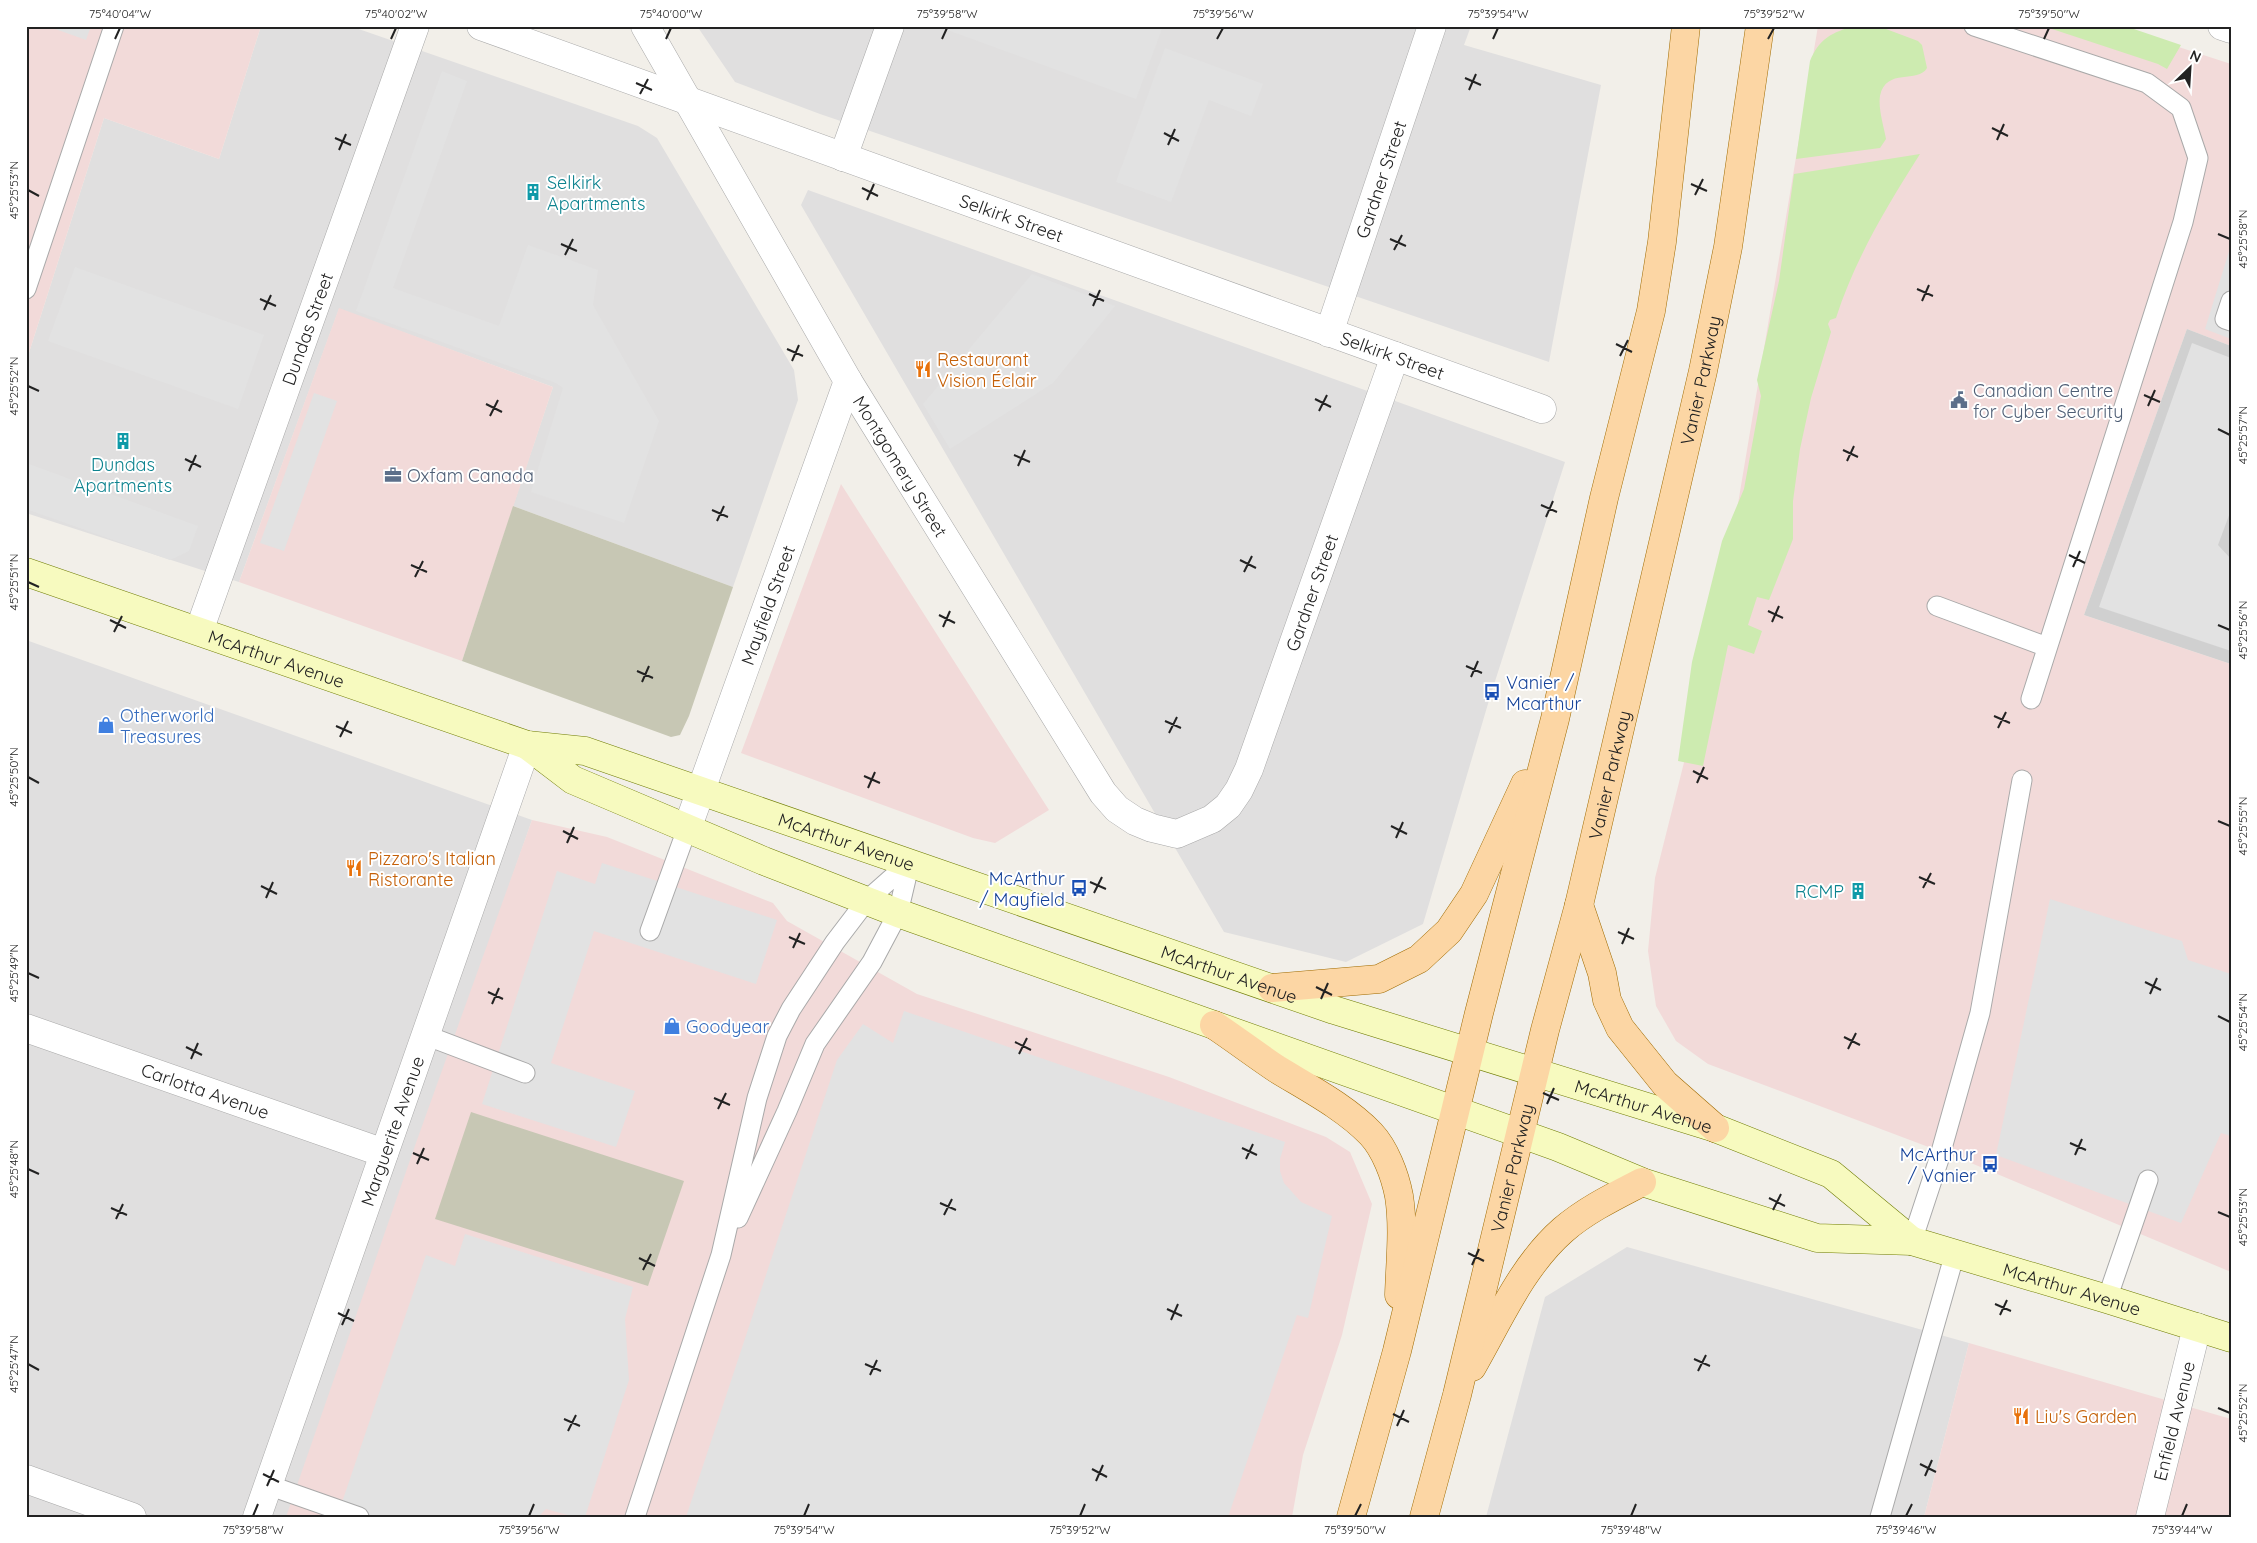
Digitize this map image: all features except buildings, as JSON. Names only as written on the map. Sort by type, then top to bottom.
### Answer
[{"type":"main road","points":[[1351,1517],[1397,1351],[1555,719],[1604,498],[1651,311],[1662,242],[1686,26]]},
{"type":"main road","name":"Vanier Parkway","points":[[1424,1517],[1456,1395],[1534,1073],[1579,905],[1703,371],[1726,257],[1760,26]]},
{"type":"main road","name":"McArthur Avenue","points":[[26,572],[527,745],[585,751],[1272,988],[1470,1053],[1715,1128],[1831,1174],[1912,1241]]},
{"type":"main road","points":[[1272,988],[1379,979],[1419,959],[1436,944],[1449,931],[1474,894],[1555,719]]},
{"type":"main road","name":"McArthur Avenue","points":[[527,745],[573,780],[687,829],[867,900],[1519,1133],[1642,1182],[1817,1238],[1912,1241],[1955,1252],[2231,1338]]},
{"type":"main road","points":[[1579,905],[1602,973],[1607,1000],[1620,1028],[1665,1084],[1715,1128]]},
{"type":"main road","points":[[1214,1025],[1358,1122],[1372,1135],[1384,1154],[1395,1181],[1401,1218],[1397,1351]]},
{"type":"main road","points":[[1456,1395],[1522,1278],[1550,1243],[1564,1229],[1607,1200],[1642,1182]]},
{"type":"street","name":"Dundas Street","points":[[199,631],[415,26]]},
{"type":"street","name":"Selkirk Street","points":[[480,26],[1542,409]]},
{"type":"street","name":"Montgomery Street","points":[[645,26],[848,381],[1103,793],[1135,821],[1177,834],[1212,819]]},
{"type":"street","points":[[843,157],[890,26]]},
{"type":"street","name":"Gardner Street","points":[[1330,333],[1432,26]]},
{"type":"street","points":[[2222,26],[2231,29]]},
{"type":"street","name":"Gardner Street","points":[[1212,819],[1228,806],[1239,790],[1248,769],[1395,356]]},
{"type":"street","name":"Mayfield Street","points":[[687,829],[848,381]]},
{"type":"street","name":"Marguerite Avenue","points":[[257,1517],[527,745]]},
{"type":"street","name":"Carlotta Avenue","points":[[26,1028],[384,1153]]},
{"type":"street","name":"Enfield Avenue","points":[[2150,1517],[2197,1327]]},
{"type":"street","points":[[26,1479],[132,1517]]},
{"type":"lane","points":[[26,289],[114,26]]},
{"type":"lane","points":[[1974,26],[2147,83],[2181,108],[2198,158],[2183,222],[2030,699]]},
{"type":"lane","points":[[2231,301],[2225,319],[2231,321]]},
{"type":"lane","points":[[1937,606],[2047,648]]},
{"type":"lane","points":[[1912,1241],[1939,1159],[1980,1013],[2022,780]]},
{"type":"lane","points":[[650,931],[687,829]]},
{"type":"lane","points":[[635,1517],[721,1255],[757,1098],[777,1036],[801,994],[835,942],[867,900],[910,862]]},
{"type":"lane","points":[[721,1255],[787,1111],[815,1044],[872,962],[898,912],[910,862]]},
{"type":"lane","points":[[425,1034],[525,1073]]},
{"type":"lane","points":[[2106,1299],[2148,1180]]},
{"type":"lane","points":[[1880,1517],[1955,1252]]},
{"type":"lane","points":[[268,1485],[359,1517]]},
{"type":"shaded area","points":[[26,26],[261,26],[219,159],[104,118],[26,362]]},
{"type":"shaded area","points":[[47,26],[91,26],[86,40]]},
{"type":"shaded area","points":[[261,26],[350,26],[638,126],[657,138],[794,370],[798,400],[733,587],[513,506],[553,387],[339,309],[239,582],[26,513],[26,362],[104,118],[219,159]]},
{"type":"shaded area","points":[[697,26],[1471,26],[1464,45],[1601,85],[1549,362],[820,114],[735,82]]},
{"type":"shaded area","points":[[942,26],[1163,26],[1136,99],[942,28]]},
{"type":"shaded area","points":[[1818,26],[2114,26],[2231,64],[2231,346],[2187,329],[2084,615],[2231,664],[2231,1272],[1971,1163],[1708,1064],[1676,1041],[1656,1006],[1648,951],[1655,878],[1716,635]]},
{"type":"shaded area","points":[[1165,48],[1263,84],[1251,116],[1209,100],[1171,202],[1116,182]]},
{"type":"shaded area","points":[[442,71],[467,81],[393,288],[499,326],[528,245],[598,270],[593,305],[659,421],[624,523],[531,492],[563,388],[556,383],[356,311]]},
{"type":"shaded area","points":[[808,190],[1565,462],[1490,697],[1423,924],[1346,962],[1224,932],[801,205]]},
{"type":"shaded area","points":[[2231,245],[2231,339],[2205,329]]},
{"type":"shaded area","points":[[75,267],[264,335],[238,409],[48,341]]},
{"type":"shaded area","points":[[1032,274],[1115,306],[1053,383],[950,449],[923,404]]},
{"type":"shaded area","points":[[339,308],[553,387],[462,661],[239,582]]},
{"type":"shaded area","points":[[2187,329],[2231,346],[2231,664],[2084,615]]},
{"type":"shaded area","points":[[2192,343],[2231,358],[2231,510],[2218,545],[2231,559],[2231,651],[2099,607]]},
{"type":"shaded area","points":[[314,393],[337,401],[284,551],[260,543]]},
{"type":"shaded area","points":[[26,463],[198,526],[189,551],[170,560],[26,509]]},
{"type":"shaded area","points":[[841,484],[1049,810],[995,843],[973,838],[741,753]]},
{"type":"shaded area","points":[[513,506],[733,587],[689,716],[680,735],[671,737],[462,661]]},
{"type":"shaded area","points":[[26,640],[532,820],[289,1517],[26,1517]]},
{"type":"shaded area","points":[[532,820],[607,837],[773,903],[787,921],[917,994],[1169,1077],[1326,1137],[1350,1152],[1372,1204],[1342,1335],[1303,1455],[1292,1517],[286,1517],[417,1140]]},
{"type":"shaded area","points":[[602,863],[777,920],[756,984],[594,931],[551,1063],[635,1091],[616,1147],[482,1104],[557,871],[595,884]]},
{"type":"shaded area","points":[[2050,899],[2182,941],[2188,960],[2231,974],[2231,1136],[2221,1133],[2181,1223],[1996,1155]]},
{"type":"shaded area","points":[[904,1011],[1285,1142],[1280,1159],[1280,1171],[1284,1183],[1301,1202],[1332,1216],[1308,1318],[1297,1315],[1228,1517],[686,1517],[837,1060],[863,1024],[893,1043]]},
{"type":"shaded area","points":[[471,1112],[684,1181],[648,1286],[435,1219]]},
{"type":"shaded area","points":[[465,1234],[633,1287],[625,1319],[629,1380],[585,1517],[575,1517],[546,1509],[538,1517],[337,1517],[426,1255],[455,1266]]},
{"type":"shaded area","points":[[1627,1247],[1969,1343],[1924,1517],[1486,1517],[1545,1297]]},
{"type":"shaded area","points":[[1969,1343],[2231,1419],[2231,1517],[1924,1517]]},
{"type":"green space","points":[[1855,26],[1878,26],[1918,41],[1922,45],[1927,68],[1923,73],[1895,79],[1883,87],[1880,96],[1880,107],[1886,139],[1880,148],[1796,159],[1810,61],[1818,47],[1827,38]]},
{"type":"green space","points":[[2043,26],[2125,26],[2181,45],[2167,69],[2158,64]]},
{"type":"green space","points":[[1920,154],[1884,213],[1862,254],[1836,318],[1830,320],[1828,324],[1831,332],[1811,398],[1800,449],[1793,501],[1793,539],[1769,600],[1757,597],[1748,625],[1762,631],[1754,654],[1728,645],[1703,766],[1678,761],[1692,662],[1722,541],[1744,489],[1761,396],[1757,380],[1779,281],[1794,174]]},
{"type":"place","name":"Selkirk Apartments","points":[[533,192]]},
{"type":"place","name":"Restaurant Vision Éclair","points":[[923,369]]},
{"type":"place","name":"Canadian Centre for Cyber Security","points":[[1959,400]]},
{"type":"place","name":"Dundas Apartments","points":[[123,441]]},
{"type":"place","name":"Oxfam Canada","points":[[393,475]]},
{"type":"place","name":"Vanier / Mcarthur","points":[[1492,692]]},
{"type":"place","name":"Otherworld Treasures","points":[[106,725]]},
{"type":"place","name":"Pizzaro's Italian Ristorante","points":[[354,868]]},
{"type":"place","name":"McArthur / Mayfield","points":[[1079,888]]},
{"type":"place","name":"RCMP","points":[[1858,891]]},
{"type":"place","name":"Goodyear","points":[[672,1026]]},
{"type":"place","name":"McArthur / Vanier","points":[[1990,1164]]},
{"type":"place","name":"Liu's Garden","points":[[2021,1416]]}]
